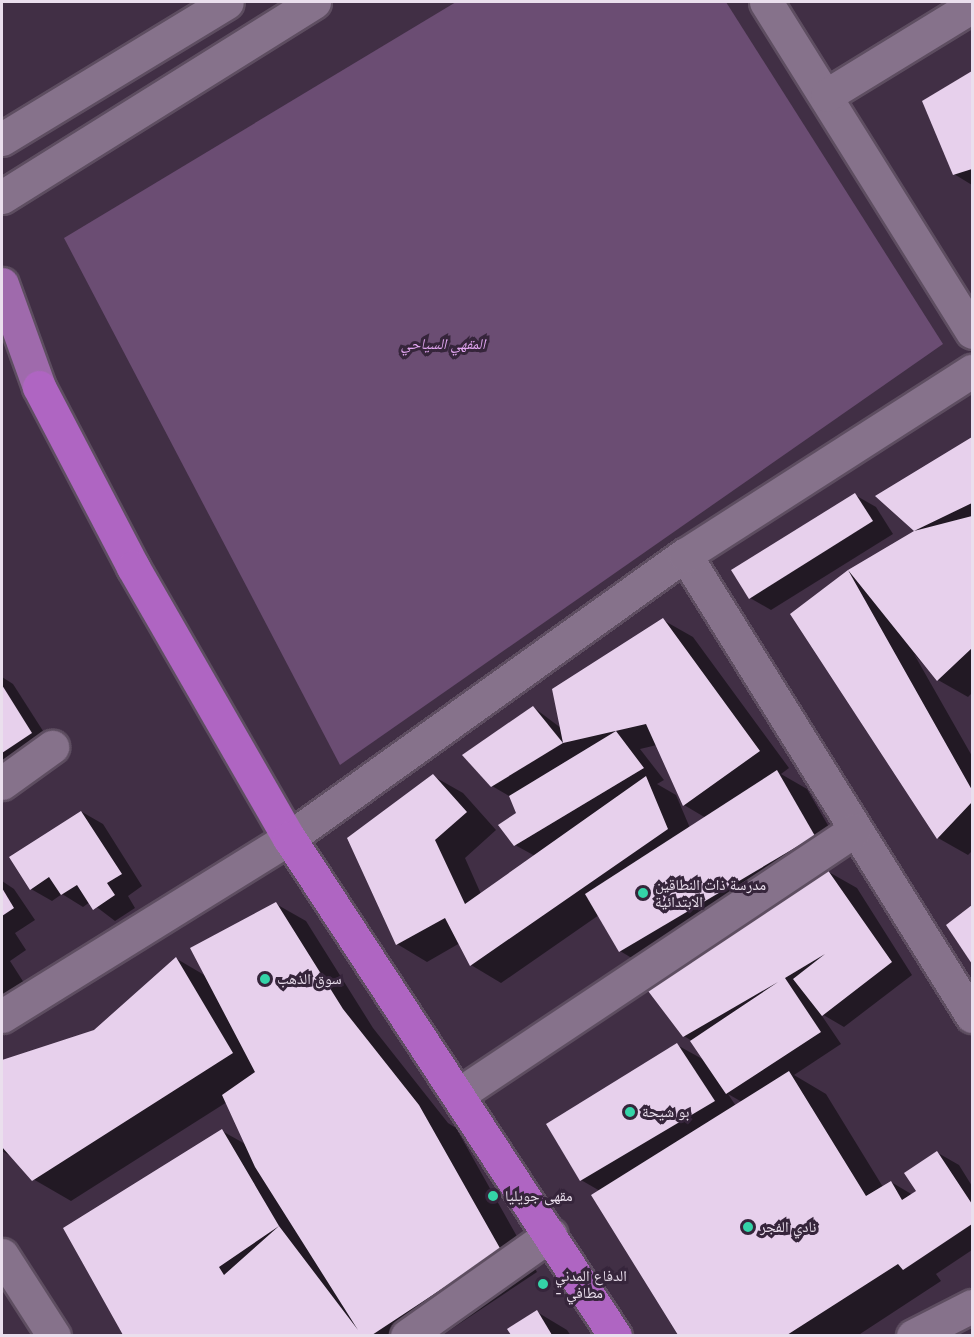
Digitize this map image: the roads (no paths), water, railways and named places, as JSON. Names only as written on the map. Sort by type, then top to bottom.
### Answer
[{"type":"highway","points":[[39,387],[133,567],[289,838],[551,1233],[615,1335]]},
{"type":"main road","points":[[2,284],[39,387]]},
{"type":"main road","points":[[2,347],[39,387]]},
{"type":"street","points":[[2,139],[227,2]]},
{"type":"street","points":[[2,197],[314,2]]},
{"type":"street","points":[[766,2],[827,95],[972,332]]},
{"type":"street","points":[[827,95],[972,6]]},
{"type":"street","points":[[2,1016],[289,838],[685,555],[972,371]]},
{"type":"street","points":[[685,555],[854,831],[972,1016]]},
{"type":"street","points":[[2,783],[52,747]]},
{"type":"street","points":[[459,1094],[854,831]]},
{"type":"street","points":[[406,1335],[551,1233]]},
{"type":"street","points":[[2,1255],[54,1335]]},
{"type":"street","points":[[913,1335],[972,1306]]},
{"type":"place","name":"مدرسة ذات النطاقين الابتدائية","points":[[643,893]]},
{"type":"place","name":"سوق الذهب","points":[[265,979]]},
{"type":"place","name":"بو شيحة","points":[[630,1112]]},
{"type":"place","name":"مقهى جويليا","points":[[493,1196]]},
{"type":"place","name":"نادي الفجر","points":[[748,1227]]},
{"type":"place","name":"الدفاع المدني - مطافي","points":[[543,1284]]},
{"type":"park label","name":"المقهي السياحي","points":[[443,344]]}]
